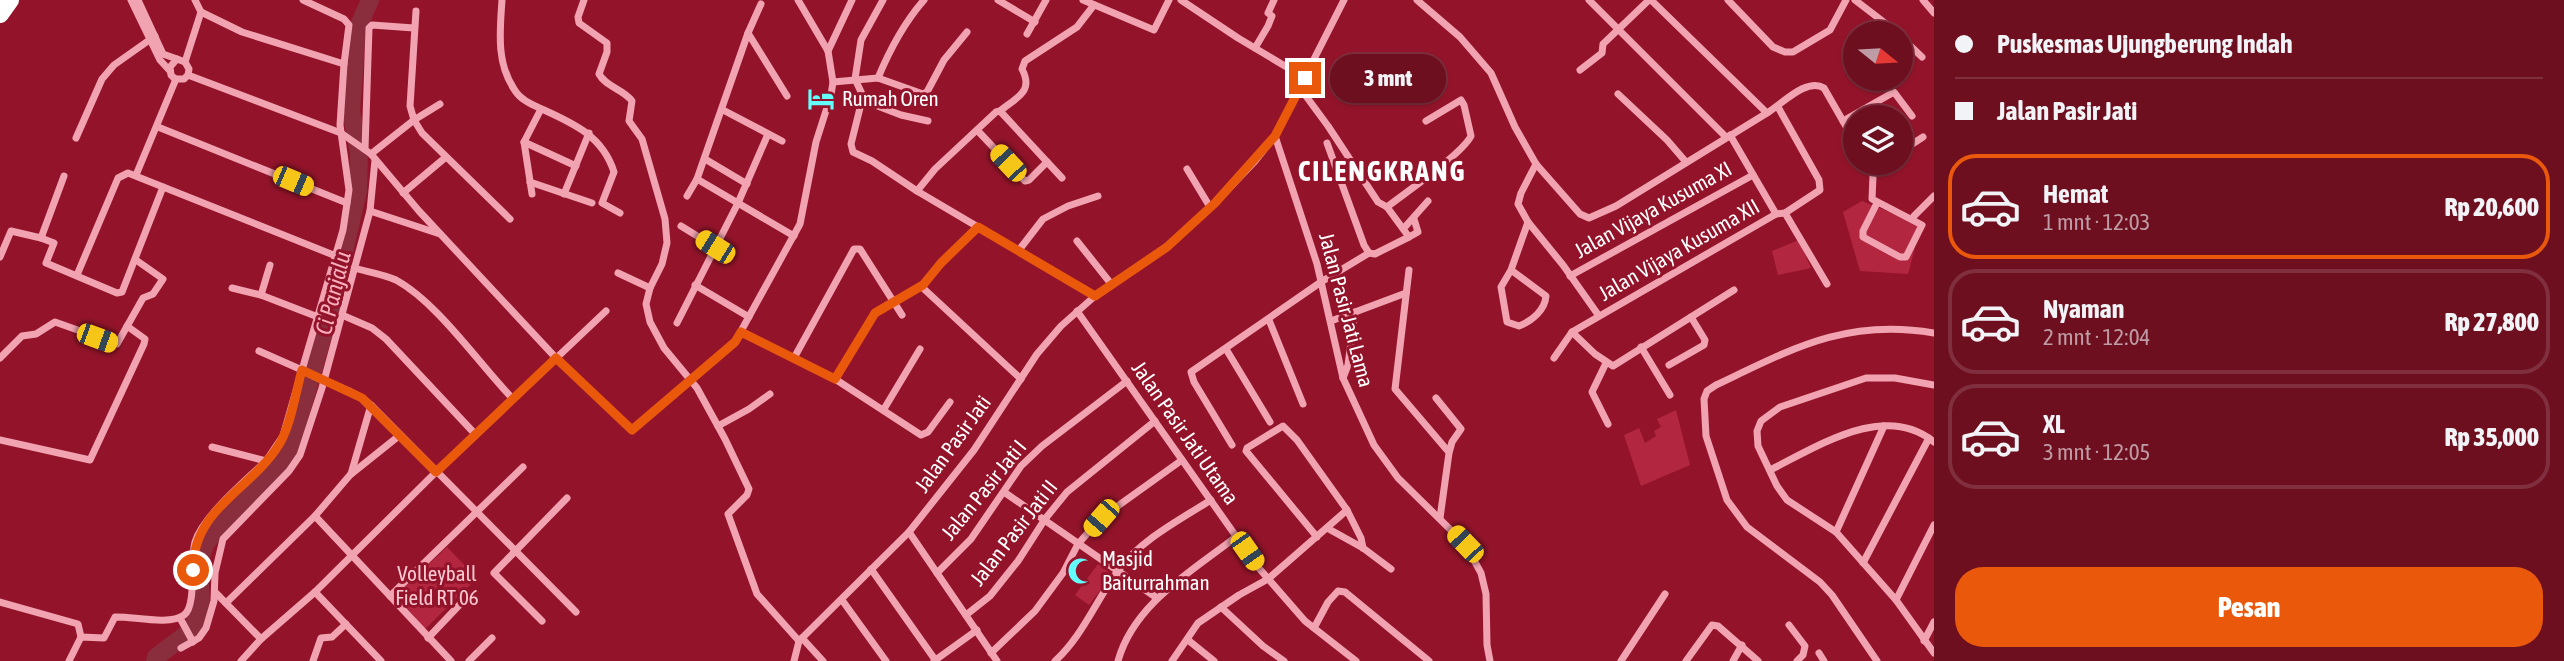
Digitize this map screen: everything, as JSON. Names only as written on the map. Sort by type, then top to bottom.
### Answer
[{"type":"highway","points":[[0,14],[10,0]]},
{"type":"street","points":[[131,0],[163,54],[181,61],[189,69],[184,79],[176,79]]},
{"type":"street","points":[[138,0],[160,60],[176,79]]},
{"type":"street","points":[[195,0],[201,12],[242,32],[344,64]]},
{"type":"street","points":[[181,621],[188,611],[195,540],[230,495],[266,461],[283,436],[304,371],[347,203],[349,190],[341,133],[344,64],[349,25],[344,19],[303,0]]},
{"type":"street","points":[[502,0],[500,43],[507,75],[515,91],[523,99],[589,133],[599,142],[613,169],[603,205],[620,214]]},
{"type":"street","points":[[584,0],[578,17],[579,23],[604,40],[608,46],[598,74],[603,82],[627,95],[632,101],[629,121],[642,139],[666,219],[667,243],[662,264],[650,288],[646,304],[650,323],[664,348],[692,380],[718,426],[748,489],[747,495],[728,514],[757,594],[823,661]]},
{"type":"street","points":[[188,75],[341,133],[368,152],[556,358],[632,430],[735,342],[800,224],[816,142],[833,82],[828,51],[798,0]]},
{"type":"street","points":[[828,51],[852,0]]},
{"type":"street","points":[[883,0],[861,40],[855,79],[862,100],[851,144],[853,152],[1095,296]]},
{"type":"street","points":[[878,78],[891,47],[908,19],[924,0]]},
{"type":"street","points":[[998,0],[1035,22]]},
{"type":"street","points":[[1027,34],[1046,0]]},
{"type":"street","points":[[1083,0],[1154,30],[1169,0]]},
{"type":"street","points":[[917,191],[935,169],[1026,88],[1027,79],[1022,66],[1077,27],[1105,0]]},
{"type":"street","points":[[1181,0],[1305,78]]},
{"type":"street","points":[[1255,48],[1272,16],[1268,13],[1274,0]]},
{"type":"street","points":[[1187,169],[1210,207],[1255,161],[1275,136],[1344,0]]},
{"type":"street","points":[[1417,0],[1460,37],[1491,73],[1515,127],[1536,164],[1580,214],[1589,218],[1616,206],[1812,84],[1824,88],[1843,121]]},
{"type":"street","points":[[1589,0],[1728,136],[1776,214],[1786,213],[1821,186],[1778,107]]},
{"type":"street","points":[[1580,70],[1602,53],[1602,45],[1650,0],[1767,113]]},
{"type":"street","points":[[1728,0],[1773,47],[1785,52],[1793,52],[1830,30],[1846,0]]},
{"type":"street","points":[[1855,0],[1882,21]]},
{"type":"street","points":[[1923,0],[1934,13]]},
{"type":"street","points":[[687,196],[705,159],[723,110],[737,58],[761,4]]},
{"type":"street","points":[[416,11],[410,106],[414,120],[422,133],[510,219]]},
{"type":"street","points":[[170,71],[170,67],[181,61],[201,12]]},
{"type":"street","points":[[181,648],[191,638],[199,638],[206,628],[214,601],[217,563],[223,539],[289,471],[300,456],[370,211],[369,28],[372,25],[414,28]]},
{"type":"street","points":[[833,82],[878,78],[923,94],[927,92],[944,60],[967,32]]},
{"type":"street","points":[[748,33],[787,96]]},
{"type":"street","points":[[76,138],[102,79],[114,65],[152,37]]},
{"type":"street","points":[[1913,48],[1922,57]]},
{"type":"street","points":[[136,175],[176,79]]},
{"type":"street","points":[[1300,88],[1378,202],[1387,207],[1409,237]]},
{"type":"street","points":[[1871,105],[1894,92],[1904,105]]},
{"type":"street","points":[[1618,94],[1667,140],[1686,162]]},
{"type":"street","points":[[862,100],[901,115],[928,121]]},
{"type":"street","points":[[1387,207],[1440,166],[1469,139],[1471,132],[1461,100],[1426,121]]},
{"type":"street","points":[[368,152],[440,104]]},
{"type":"street","points":[[532,194],[524,142],[541,109]]},
{"type":"street","points":[[723,110],[782,141]]},
{"type":"street","points":[[1000,111],[1062,178]]},
{"type":"street","points":[[158,127],[347,203]]},
{"type":"street","points":[[978,131],[1025,181],[1047,162]]},
{"type":"street","points":[[564,194],[589,133]]},
{"type":"street","points":[[677,323],[738,203],[768,134]]},
{"type":"street","name":"Jalan Pasir Jati Lama","points":[[1275,136],[1321,282],[1343,378],[1374,445],[1398,478],[1465,544],[1481,573],[1486,594],[1490,661]]},
{"type":"street","points":[[1913,143],[1923,136]]},
{"type":"street","points":[[524,142],[576,166]]},
{"type":"street","points":[[1327,143],[1369,253]]},
{"type":"street","points":[[403,193],[446,157]]},
{"type":"street","points":[[705,159],[747,184]]},
{"type":"street","points":[[1536,164],[1521,192],[1518,204],[1528,222],[1600,316]]},
{"type":"street","points":[[77,275],[118,178],[128,173],[335,256]]},
{"type":"street","name":"Jalan Vijaya Kusuma XI","points":[[1570,275],[1753,174]]},
{"type":"street","points":[[1872,175],[1871,195],[1877,203],[1922,225],[1906,257],[1900,257],[1863,237],[1863,231],[1877,203]]},
{"type":"street","points":[[41,238],[64,176]]},
{"type":"street","points":[[697,179],[794,236]]},
{"type":"street","points":[[530,182],[592,203]]},
{"type":"street","points":[[0,257],[11,231],[41,238],[54,243],[46,263],[117,293],[122,292],[163,187]]},
{"type":"street","points":[[1019,250],[1043,219],[1068,206],[1098,196]]},
{"type":"street","points":[[1914,216],[1934,196]]},
{"type":"street","points":[[1404,228],[1428,201]]},
{"type":"street","name":"Jalan Pasir Jati","points":[[800,639],[909,532],[974,450],[1021,379],[1061,326],[1095,296],[1167,247],[1210,207]]},
{"type":"street","points":[[370,211],[441,234]]},
{"type":"street","points":[[1786,213],[1827,284]]},
{"type":"street","name":"Jalan Vijaya Kusuma XII","points":[[1572,332],[1776,214]]},
{"type":"street","points":[[1232,445],[1194,382],[1191,372],[1321,282],[1369,253],[1374,254],[1418,232],[1414,219]]},
{"type":"street","points":[[1511,270],[1546,296],[1542,309],[1520,326],[1507,321],[1501,287],[1511,270],[1528,222]]},
{"type":"street","points":[[681,226],[715,247]]},
{"type":"street","points":[[835,379],[875,313],[923,285],[978,227]]},
{"type":"street","points":[[1077,241],[1112,285]]},
{"type":"street","points":[[794,358],[854,249],[860,249],[902,314]]},
{"type":"street","points":[[0,358],[22,336],[36,334],[55,322],[115,344],[143,298],[153,294],[163,279],[136,260]]},
{"type":"street","points":[[261,295],[270,265]]},
{"type":"street","points":[[354,268],[386,276],[408,289],[435,312],[513,399]]},
{"type":"street","points":[[1409,270],[1395,388],[1447,450]]},
{"type":"street","points":[[618,273],[650,288]]},
{"type":"street","points":[[695,285],[749,317]]},
{"type":"street","points":[[923,285],[924,289],[1021,379]]},
{"type":"street","points":[[232,288],[261,295],[318,317]]},
{"type":"street","points":[[1554,358],[1572,332],[1613,366],[1734,290]]},
{"type":"street","points":[[1331,321],[1406,293]]},
{"type":"street","points":[[241,661],[606,311]]},
{"type":"street","name":"Jalan Pasir Jati Utama","points":[[1077,311],[1268,579],[1304,621],[1356,661]]},
{"type":"street","points":[[1343,378],[1348,365],[1356,312]]},
{"type":"street","points":[[342,315],[372,328],[386,339],[476,435]]},
{"type":"street","points":[[1669,365],[1704,345],[1705,340],[1691,317]]},
{"type":"street","points":[[1269,320],[1303,404]]},
{"type":"street","points":[[0,440],[90,460],[144,344],[145,339],[127,326]]},
{"type":"street","points":[[1877,661],[1832,595],[1820,582],[1747,527],[1727,500],[1706,436],[1704,399],[1707,391],[1724,382],[1792,350],[1842,333],[1902,328],[1934,334]]},
{"type":"street","points":[[741,332],[835,379],[921,435],[928,432],[950,402]]},
{"type":"street","points":[[1641,347],[1670,395]]},
{"type":"street","points":[[884,410],[920,349]]},
{"type":"street","points":[[1226,349],[1270,422]]},
{"type":"street","points":[[259,351],[349,390],[371,405],[576,612]]},
{"type":"street","points":[[1606,362],[1592,392],[1608,424]]},
{"type":"street","points":[[1934,385],[1895,378],[1866,379],[1780,407],[1761,421],[1756,431],[1758,446],[1777,486],[1787,500],[1836,533],[1896,600],[1934,653]]},
{"type":"street","name":"Jalan Pasir Jati I","points":[[937,573],[971,539],[1021,466],[1042,446],[1127,382]]},
{"type":"street","points":[[718,426],[749,410],[770,394]]},
{"type":"street","points":[[1436,398],[1461,429],[1452,442],[1449,453],[1440,518]]},
{"type":"street","points":[[350,475],[371,405]]},
{"type":"street","name":"Jalan Pasir Jati II","points":[[966,615],[990,596],[1067,492],[1155,421]]},
{"type":"street","points":[[1770,470],[1846,434],[1884,426],[1911,428],[1931,440],[1863,563]]},
{"type":"street","points":[[1836,533],[1884,426]]},
{"type":"street","points":[[1317,537],[1247,453],[1247,448],[1286,427],[1347,510],[1363,548]]},
{"type":"street","points":[[226,603],[315,516],[350,475],[400,435]]},
{"type":"street","points":[[212,447],[266,461]]},
{"type":"street","points":[[991,653],[1035,611],[1063,573],[1078,544],[1101,518],[1182,460]]},
{"type":"street","points":[[390,596],[523,467]]},
{"type":"street","points":[[1004,492],[1157,598]]},
{"type":"street","points":[[542,621],[494,573],[567,498]]},
{"type":"street","points":[[1055,661],[1117,571],[1140,548],[1211,500]]},
{"type":"street","points":[[1172,661],[1198,623],[1268,579],[1347,510]]},
{"type":"street","points":[[315,516],[451,661]]},
{"type":"street","points":[[1896,600],[1934,525]]},
{"type":"street","points":[[1327,528],[1363,548],[1391,569]]},
{"type":"street","points":[[909,532],[997,661]]},
{"type":"street","points":[[1118,661],[1121,649],[1138,621],[1157,598],[1237,536]]},
{"type":"street","points":[[871,569],[935,661],[977,630]]},
{"type":"street","points":[[1314,628],[1333,596],[1338,591],[1345,592],[1429,661]]},
{"type":"street","points":[[215,592],[261,639]]},
{"type":"street","points":[[315,592],[381,661]]},
{"type":"street","points":[[1621,661],[1665,594]]},
{"type":"street","points":[[428,638],[466,598]]},
{"type":"street","points":[[842,600],[886,661]]},
{"type":"street","points":[[0,602],[78,624],[81,638]]},
{"type":"street","points":[[1221,607],[1263,646],[1284,661]]},
{"type":"street","points":[[81,638],[104,638],[113,619],[117,617],[181,621]]},
{"type":"street","points":[[181,621],[191,638]]},
{"type":"street","points":[[1924,641],[1934,622]]},
{"type":"street","points":[[313,661],[321,638],[332,637],[346,624]]},
{"type":"street","points":[[1686,661],[1712,625],[1718,626],[1758,661]]},
{"type":"street","points":[[1789,625],[1805,646],[1803,655],[1797,661]]},
{"type":"street","points":[[69,661],[81,638]]},
{"type":"street","points":[[469,661],[492,638]]},
{"type":"street","points":[[794,661],[800,639]]},
{"type":"street","points":[[1188,640],[1214,661]]},
{"type":"street","points":[[1733,661],[1742,645]]},
{"type":"street","points":[[1819,653],[1824,661]]},
{"type":"green space","points":[[1862,201],[1921,225],[1908,274],[1860,271],[1843,212]]},
{"type":"green space","points":[[1799,240],[1811,268],[1778,275],[1772,251]]},
{"type":"green space","points":[[1676,410],[1690,465],[1641,486],[1624,435],[1639,428],[1645,443],[1656,436],[1654,431],[1661,427],[1657,419]]},
{"type":"green space","name":"Volleyball Field RT 06","points":[[447,547],[477,578],[425,629],[396,595]]},
{"type":"green space","points":[[1098,564],[1112,575],[1089,605],[1075,595]]},
{"type":"waterway","name":"Ci Panjalu","points":[[155,661],[156,657],[192,630],[201,604],[199,563],[205,544],[289,454],[332,304],[358,191],[359,153],[351,111],[357,30],[370,0]]},
{"type":"place","name":"Rumah Oren","points":[[821,99]]},
{"type":"place","name":"Masjid Baiturrahman","points":[[1081,571]]},
{"type":"district","name":"CILENGKRANG","points":[[1382,171]]},
{"type":"route","points":[[193,570],[195,540],[204,526],[279,444],[302,370],[362,398],[436,472],[556,358],[632,430],[735,342],[741,332],[835,379],[875,313],[923,285],[978,227],[1095,296],[1167,247],[1215,203],[1275,136],[1305,78]]}]
